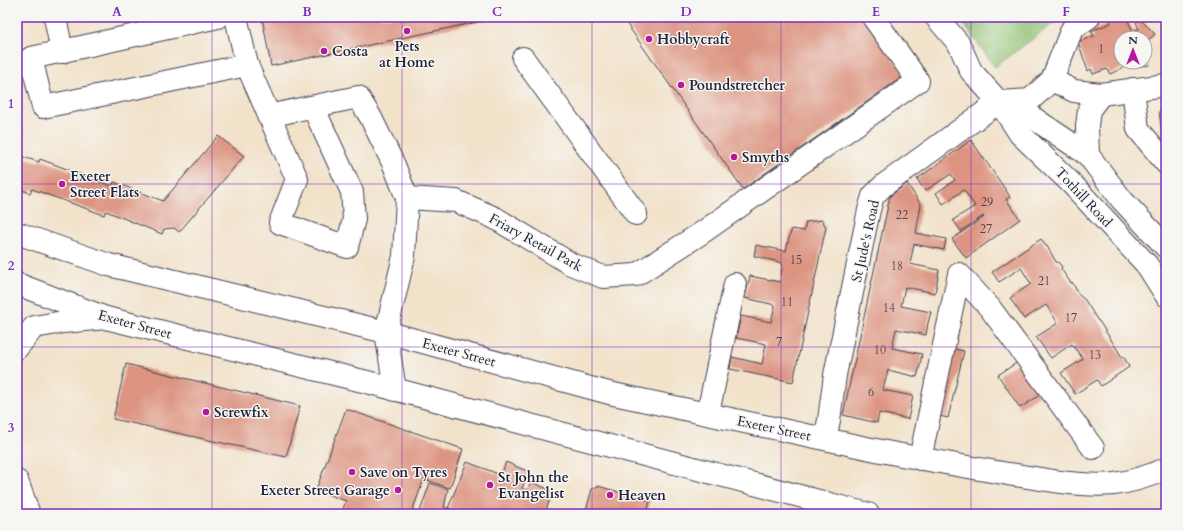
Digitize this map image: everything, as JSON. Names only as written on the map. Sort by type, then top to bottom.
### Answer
[{"type":"main road","points":[[55,17],[62,52]]},
{"type":"main road","points":[[218,17],[31,58],[43,107],[247,65]]},
{"type":"main road","points":[[236,17],[247,65],[268,116],[297,179],[280,223],[347,247],[354,219],[352,192],[313,107]]},
{"type":"main road","name":"Friary Retail Park","points":[[407,198],[456,202],[495,218],[571,264],[603,277],[636,275],[703,232],[918,81],[873,17]]},
{"type":"main road","name":"Tothill Road","points":[[936,17],[959,44],[971,71],[998,102],[1020,134],[1071,184],[1147,266],[1166,296]]},
{"type":"main road","points":[[998,102],[1030,100],[1052,80],[1072,29],[1089,17]]},
{"type":"main road","points":[[523,58],[636,214]]},
{"type":"main road","points":[[1052,80],[1074,91],[1101,94],[1166,85]]},
{"type":"main road","points":[[1133,89],[1138,129],[1166,163]]},
{"type":"main road","points":[[1088,155],[1087,126],[1089,110],[1101,94]]},
{"type":"main road","points":[[268,116],[358,97],[373,122],[394,166],[407,198],[404,256],[386,332],[395,390]]},
{"type":"main road","name":"Tothill Road","points":[[998,102],[1026,113],[1088,155],[1122,200],[1166,247]]},
{"type":"main road","name":"St Jude's Road","points":[[825,439],[835,375],[873,196],[884,185],[998,102]]},
{"type":"main road","name":"Exeter Street","points":[[17,233],[109,265],[386,332],[609,393],[920,459],[1086,485],[1130,482],[1166,469]]},
{"type":"main road","points":[[920,459],[959,274],[990,308],[1093,448]]},
{"type":"main road","name":"Exeter Street","points":[[17,284],[106,318],[331,373],[868,514]]},
{"type":"main road","points":[[708,413],[735,284]]},
{"type":"main road","points":[[17,348],[34,327],[63,322],[106,318]]},
{"type":"main road","points":[[17,481],[29,514]]},
{"type":"green space","points":[[959,17],[1062,17],[995,67]]},
{"type":"building","points":[[262,17],[496,17],[496,18],[271,66]]},
{"type":"building","points":[[628,17],[863,17],[905,75],[743,189],[624,20]]},
{"type":"building","points":[[1113,17],[1126,17],[1132,30],[1113,30],[1113,70],[1118,70],[1110,74],[1107,69],[1093,74],[1091,69],[1088,71],[1078,42],[1094,36],[1091,31],[1111,23],[1110,20]]},
{"type":"building","points":[[1140,19],[1151,30],[1136,30],[1139,29],[1136,22]]},
{"type":"building","points":[[1166,108],[1166,138],[1163,139],[1159,111]]},
{"type":"building","name":"Exeter Street Flats","points":[[218,136],[244,156],[179,232],[174,228],[164,229],[162,234],[106,211],[104,215],[32,189],[30,193],[17,188],[17,155],[39,162],[40,159],[112,186],[114,182],[163,201]]},
{"type":"building","points":[[971,140],[1010,197],[1006,199],[1020,219],[966,258],[952,239],[984,217],[983,216],[961,231],[953,220],[975,206],[964,190],[943,204],[936,193],[955,180],[951,174],[925,191],[917,179]]},
{"type":"building","points":[[907,183],[921,205],[916,233],[946,239],[944,250],[914,244],[910,264],[939,270],[935,293],[905,287],[901,306],[931,312],[926,335],[896,329],[892,348],[922,354],[917,377],[888,370],[883,390],[913,396],[908,419],[879,413],[877,423],[843,415],[890,196]]},
{"type":"building","points":[[822,220],[826,227],[793,382],[730,369],[732,357],[762,364],[766,344],[736,338],[741,316],[771,322],[775,305],[745,298],[750,276],[780,282],[783,263],[754,256],[756,245],[786,251],[792,229],[804,231],[806,222]]},
{"type":"building","points":[[1041,239],[1047,246],[1056,262],[1058,262],[1062,267],[1061,269],[1071,283],[1072,282],[1079,295],[1085,300],[1122,357],[1124,357],[1129,367],[1101,386],[1097,380],[1075,394],[1061,373],[1083,359],[1072,344],[1051,358],[1036,337],[1058,323],[1046,305],[1024,319],[1010,298],[1031,284],[1021,268],[999,282],[992,272]]},
{"type":"building","points":[[946,347],[964,351],[948,418],[930,414]]},
{"type":"building","points":[[1018,362],[1040,395],[1020,408],[998,375]]},
{"type":"building","name":"Screwfix","points":[[126,364],[300,406],[286,457],[113,419]]},
{"type":"building","points":[[346,409],[463,449],[450,488],[424,479],[411,514],[341,514],[346,501],[316,490]]},
{"type":"building","name":"St John the Evangelist","points":[[467,462],[501,475],[506,462],[529,472],[522,488],[527,491],[531,482],[553,491],[546,510],[555,514],[464,514],[448,508]]},
{"type":"building","points":[[430,483],[448,489],[444,507],[460,514],[419,514]]},
{"type":"building","name":"Heaven","points":[[598,486],[650,501],[647,514],[585,514],[592,489]]},
{"type":"place","name":"Pets at Home","points":[[407,31]]},
{"type":"place","name":"Hobbycraft","points":[[649,39]]},
{"type":"place","name":"Costa","points":[[324,51]]},
{"type":"place","name":"Poundstretcher","points":[[681,85]]},
{"type":"place","name":"Smyths","points":[[734,157]]},
{"type":"place","name":"Exeter Street Flats","points":[[62,184]]},
{"type":"place","name":"Screwfix","points":[[206,412]]},
{"type":"place","name":"Save on Tyres","points":[[352,472]]},
{"type":"place","name":"St John the Evangelist","points":[[490,485]]},
{"type":"place","name":"Exeter Street Garage","points":[[398,490]]},
{"type":"place","name":"Heaven","points":[[610,495]]}]
